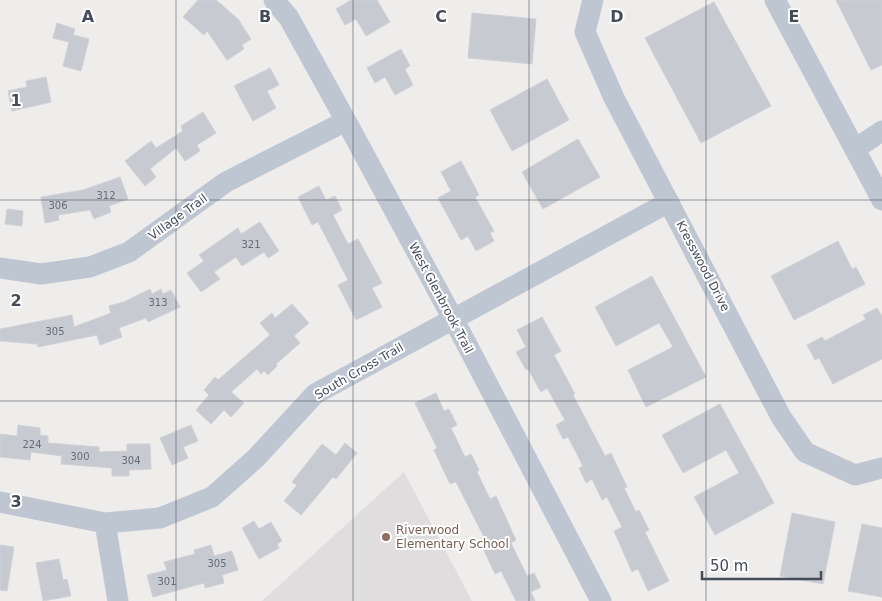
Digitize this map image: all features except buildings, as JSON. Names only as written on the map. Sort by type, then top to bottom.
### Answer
[{"type":"street","name":"West Glenbrook Trail","points":[[274,0],[289,18],[346,121],[601,601]]},
{"type":"street","name":"Kresswood Drive","points":[[592,0],[585,32],[614,98],[781,416],[805,452],[855,475],[882,468]]},
{"type":"street","points":[[775,0],[882,200]]},
{"type":"street","name":"Village Trail","points":[[0,268],[42,274],[90,267],[129,252],[226,182],[346,121]]},
{"type":"street","points":[[855,150],[882,131]]},
{"type":"street","points":[[855,150],[882,138]]},
{"type":"street","name":"South Cross Trail","points":[[0,502],[105,523],[160,518],[212,497],[256,458],[314,394],[669,202]]},
{"type":"street","points":[[105,523],[118,601]]},
{"type":"shaded area","name":"Riverwood Elementary School","points":[[404,472],[472,601],[262,601]]},
{"type":"place","name":"Riverwood Elementary School","points":[[386,537]]}]
